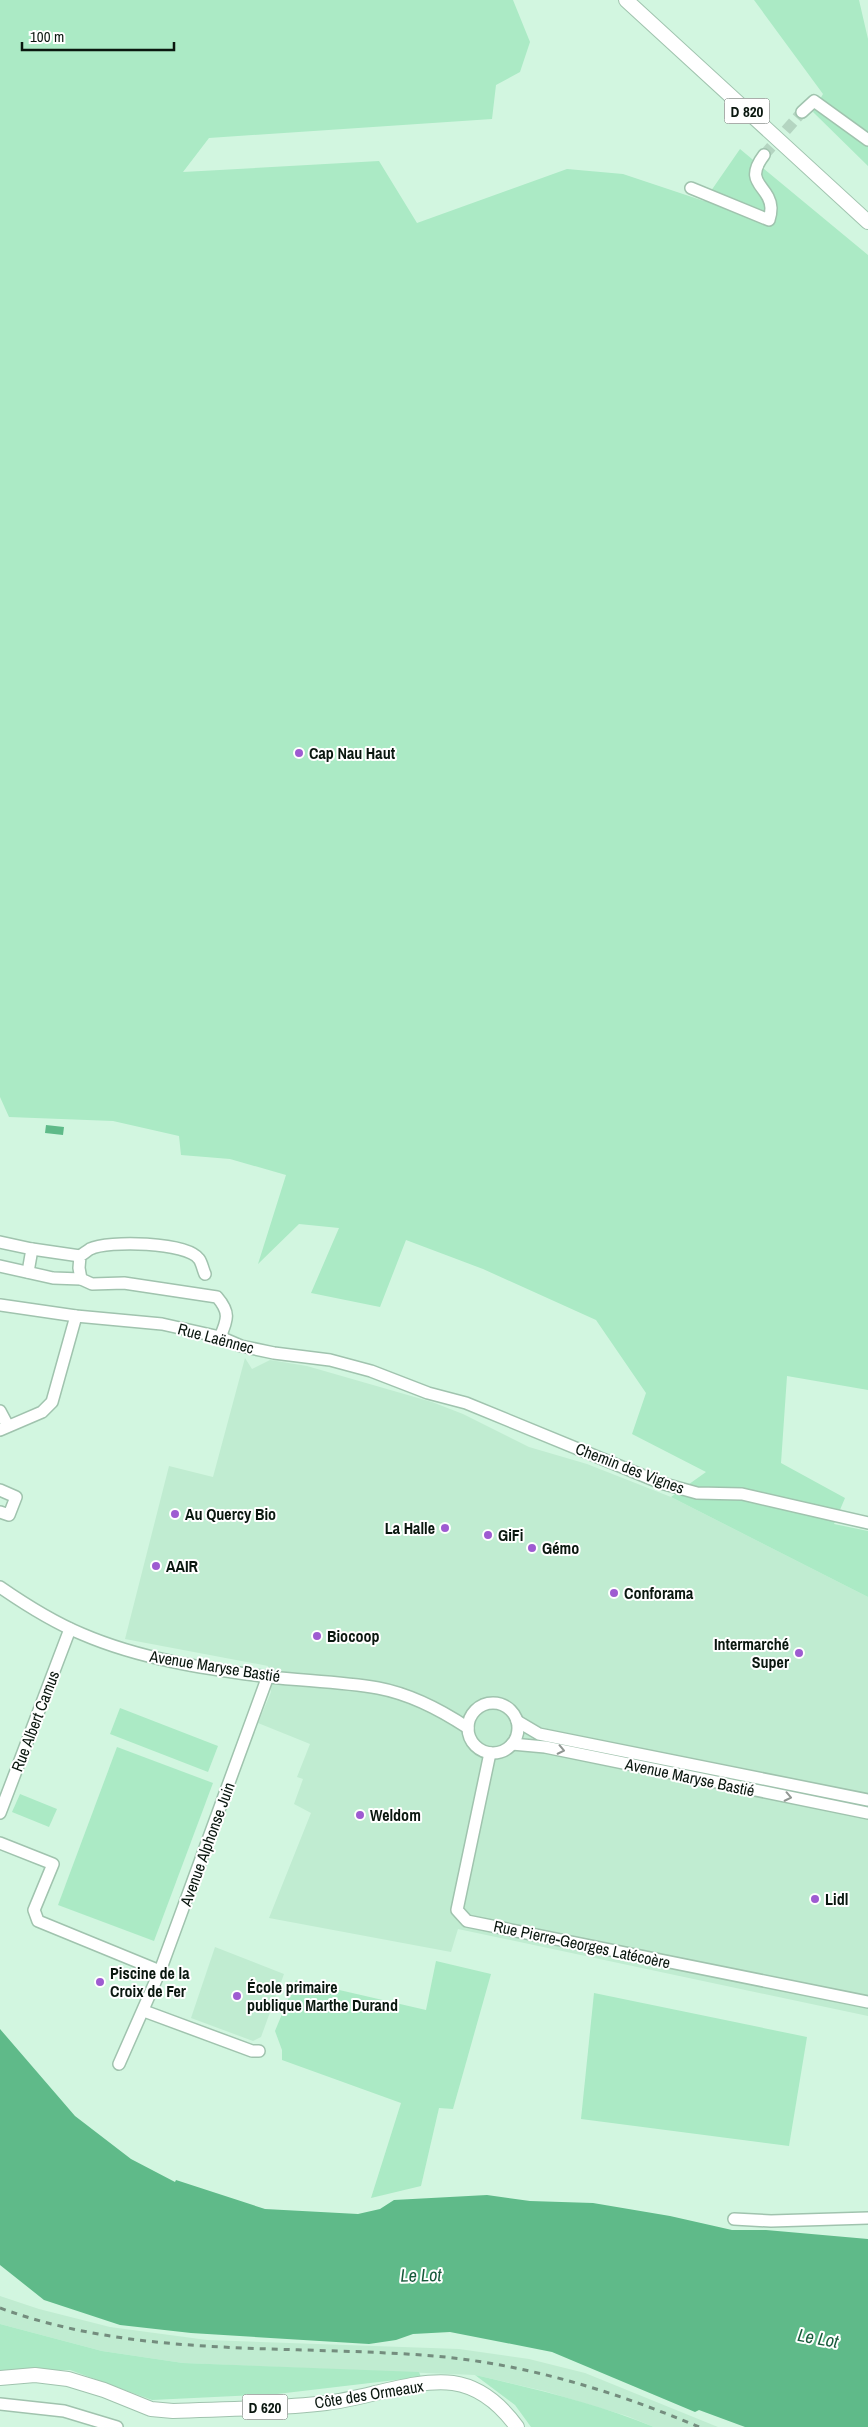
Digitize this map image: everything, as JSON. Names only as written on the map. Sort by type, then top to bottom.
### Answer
[{"type":"main road","name":"D 820","points":[[626,0],[868,222]]},
{"type":"main road","name":"Côte des Ormeaux","points":[[0,2378],[35,2375],[68,2379],[84,2383],[150,2409],[173,2411],[323,2404],[398,2388],[452,2383],[470,2388],[492,2399],[506,2412],[517,2427]]},
{"type":"street","points":[[802,112],[814,101],[868,140]]},
{"type":"street","points":[[691,188],[769,220],[771,207],[756,176],[756,166],[764,155]]},
{"type":"street","points":[[0,1242],[80,1256],[90,1249],[110,1244],[143,1244],[178,1249],[186,1251],[199,1259],[205,1274]]},
{"type":"street","points":[[28,1272],[32,1249]]},
{"type":"street","points":[[80,1256],[79,1268],[81,1279]]},
{"type":"street","points":[[0,1266],[53,1278],[81,1279],[92,1284],[124,1283],[216,1297],[224,1305],[228,1316],[220,1337]]},
{"type":"street","name":"Rue Laënnec","points":[[0,1305],[76,1316],[162,1324],[220,1337],[241,1346],[274,1353],[330,1360],[371,1371],[428,1393]]},
{"type":"street","points":[[0,1410],[4,1428],[42,1412],[52,1402],[76,1316]]},
{"type":"street","name":"Chemin des Vignes","points":[[428,1393],[466,1403],[661,1483],[697,1494],[742,1494],[868,1523]]},
{"type":"street","points":[[0,1490],[16,1497],[8,1515],[0,1512]]},
{"type":"street","name":"Avenue Maryse Bastié","points":[[0,1587],[24,1604],[70,1629],[152,1657],[268,1676],[381,1689],[442,1711],[468,1728],[474,1745],[484,1752],[503,1752],[512,1744],[545,1747],[868,1813]]},
{"type":"street","name":"Rue Albert Camus","points":[[0,1813],[70,1629]]},
{"type":"street","name":"Avenue Alphonse Juin","points":[[119,2064],[160,1971],[268,1676]]},
{"type":"street","name":"Avenue Maryse Bastié","points":[[442,1711],[473,1713],[481,1706],[496,1703],[507,1708],[517,1721],[539,1734],[868,1800]]},
{"type":"street","points":[[468,1728],[473,1713]]},
{"type":"street","points":[[512,1744],[518,1733],[517,1721]]},
{"type":"street","name":"Rue Pierre-Georges Latécoère","points":[[490,1753],[457,1910],[467,1920],[868,2002]]},
{"type":"street","points":[[0,1843],[53,1864],[34,1910],[38,1921],[160,1971]]},
{"type":"street","points":[[144,2011],[252,2051],[259,2051]]},
{"type":"street","points":[[734,2219],[771,2221],[868,2218]]},
{"type":"street","points":[[0,2404],[64,2411],[117,2427]]},
{"type":"shaded area","points":[[0,0],[513,0],[530,42],[520,72],[496,85],[492,119],[209,138],[183,172],[379,161],[417,223],[567,169],[623,174],[704,201],[740,149],[868,255],[868,1390],[787,1376],[781,1463],[845,1498],[834,1524],[868,1531],[868,1597],[671,1497],[706,1472],[632,1434],[646,1393],[596,1320],[483,1269],[406,1240],[380,1307],[311,1293],[339,1228],[299,1224],[258,1264],[286,1175],[230,1159],[181,1155],[179,1136],[113,1121],[9,1117],[0,1097]]},
{"type":"shaded area","points":[[754,0],[859,0],[868,39],[868,166],[813,112],[823,94]]},
{"type":"shaded area","points":[[245,1358],[252,1369],[270,1360],[307,1366],[432,1402],[463,1414],[529,1447],[587,1464],[671,1497],[868,1597],[868,2016],[458,1929],[451,1952],[269,1918],[311,1813],[294,1804],[303,1779],[297,1777],[310,1744],[258,1723],[271,1692],[268,1666],[125,1639],[169,1466],[213,1477]]},
{"type":"shaded area","points":[[120,1708],[218,1746],[208,1772],[110,1734]]},
{"type":"shaded area","points":[[117,1747],[213,1783],[154,1941],[58,1905]]},
{"type":"shaded area","points":[[20,1794],[57,1809],[49,1827],[12,1812]]},
{"type":"shaded area","name":"École primaire publique Marthe Durand","points":[[215,1947],[284,1974],[261,2037],[253,2041],[191,2018]]},
{"type":"shaded area","points":[[436,1961],[491,1974],[453,2109],[439,2108],[421,2186],[371,2198],[401,2103],[282,2060],[282,2050],[275,2031],[296,1980],[426,2010]]},
{"type":"shaded area","points":[[594,1993],[807,2037],[789,2146],[581,2119]]},
{"type":"shaded area","points":[[0,2296],[39,2309],[110,2327],[207,2340],[459,2349],[529,2359],[585,2373],[718,2427],[654,2427],[627,2416],[544,2391],[475,2375],[183,2363],[102,2351],[0,2324]]},
{"type":"shaded area","points":[[0,2324],[102,2351],[183,2363],[419,2372],[421,2377],[277,2394],[152,2400],[70,2370],[0,2370]]},
{"type":"shaded area","points":[[475,2375],[588,2404],[654,2427],[531,2427],[515,2405]]},
{"type":"water","points":[[46,1125],[64,1127],[63,1135],[45,1133]]},
{"type":"water","name":"Le Lot","points":[[0,2029],[75,2116],[131,2159],[175,2182],[176,2180],[265,2209],[358,2214],[380,2209],[394,2200],[487,2195],[530,2201],[593,2203],[670,2216],[732,2230],[766,2230],[868,2239],[868,2427],[745,2427],[699,2410],[695,2412],[552,2352],[450,2332],[413,2334],[396,2340],[369,2344],[191,2333],[120,2325],[44,2300],[0,2265]]},
{"type":"tunnel","points":[[764,155],[802,112]]},
{"type":"railway","points":[[0,2308],[53,2324],[106,2335],[160,2342],[215,2347],[434,2356],[502,2365],[536,2372],[602,2391],[699,2427]]},
{"type":"place","name":"Cap Nau Haut","points":[[299,753]]},
{"type":"place","name":"Au Quercy Bio","points":[[175,1514]]},
{"type":"place","name":"La Halle","points":[[445,1528]]},
{"type":"place","name":"GiFi","points":[[488,1535]]},
{"type":"place","name":"Gémo","points":[[532,1548]]},
{"type":"place","name":"AAIR","points":[[156,1566]]},
{"type":"place","name":"Conforama","points":[[614,1593]]},
{"type":"place","name":"Biocoop","points":[[317,1636]]},
{"type":"place","name":"Intermarché Super","points":[[799,1653]]},
{"type":"place","name":"Weldom","points":[[360,1815]]},
{"type":"place","name":"Lidl","points":[[815,1899]]},
{"type":"place","name":"Piscine de la Croix de Fer","points":[[100,1982]]},
{"type":"place","name":"École primaire publique Marthe Durand","points":[[237,1996]]}]
